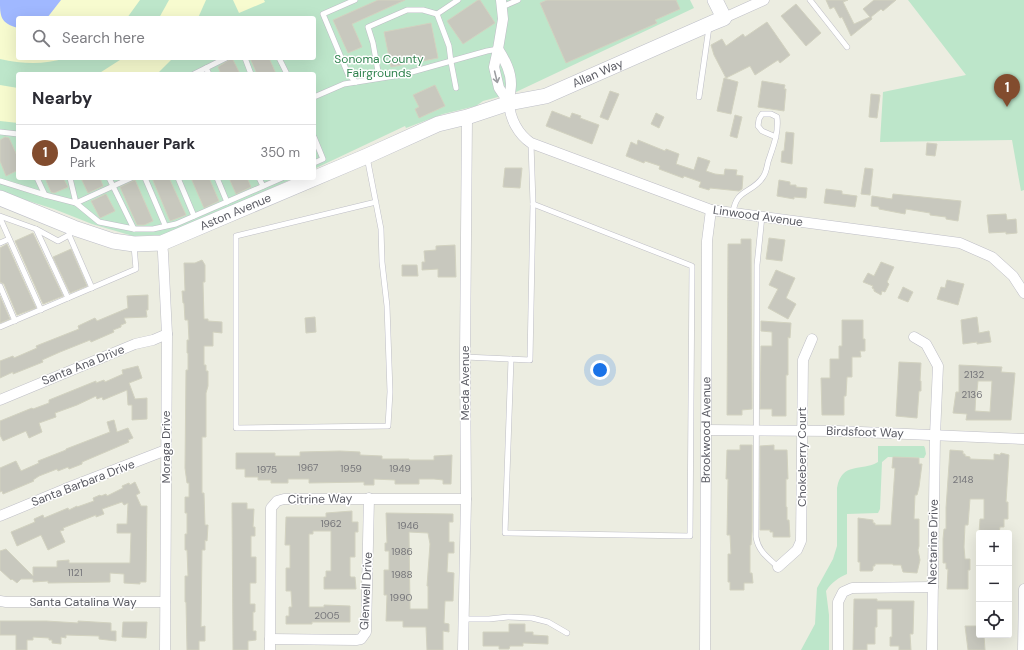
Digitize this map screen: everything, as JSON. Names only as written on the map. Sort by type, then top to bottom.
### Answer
[{"type":"street","points":[[715,0],[717,21],[764,0]]},
{"type":"street","name":"Linwood Avenue","points":[[501,4],[503,19],[494,67],[499,88],[509,103],[513,120],[523,138],[711,210],[960,243],[992,257],[1013,276],[1024,291]]},
{"type":"street","name":"Allan Way","points":[[467,117],[509,103],[546,96],[717,21]]},
{"type":"street","name":"Aston Avenue","points":[[316,178],[438,124],[467,117]]},
{"type":"street","name":"Meda Avenue","points":[[463,650],[466,499],[465,357],[467,117]]},
{"type":"street","name":"Aston Avenue","points":[[0,198],[71,232],[113,241],[134,236],[162,243],[310,180]]},
{"type":"street","name":"Brookwood Avenue","points":[[705,650],[707,242],[711,210]]},
{"type":"street","name":"Moraga Drive","points":[[162,243],[167,334],[165,650]]},
{"type":"street","name":"Santa Ana Drive","points":[[0,400],[135,344],[153,340],[167,334]]},
{"type":"street","name":"Nectarine Drive","points":[[914,337],[926,344],[938,366],[935,435],[932,650]]},
{"type":"street","name":"Chokeberry Court","points":[[778,567],[797,550],[801,540],[803,360],[812,339]]},
{"type":"street","name":"Birdsfoot Way","points":[[706,430],[802,430],[1024,439]]},
{"type":"street","name":"Santa Barbara Drive","points":[[0,516],[166,450]]},
{"type":"street","name":"Glenwell Drive","points":[[270,639],[362,639],[366,632],[369,498]]},
{"type":"street","name":"Citrine Way","points":[[270,650],[271,508],[277,502],[284,499],[466,499]]},
{"type":"street","points":[[838,650],[838,602],[843,592],[852,588],[933,587]]},
{"type":"street","points":[[1023,650],[1024,589]]},
{"type":"street","name":"Santa Catalina Way","points":[[0,601],[166,602]]},
{"type":"lane","points":[[356,0],[323,14],[348,74],[356,82]]},
{"type":"lane","points":[[379,78],[373,43],[368,27],[407,10],[423,10],[437,14],[458,0]]},
{"type":"lane","points":[[501,4],[518,0]]},
{"type":"lane","points":[[810,0],[847,47]]},
{"type":"lane","points":[[437,14],[449,46],[456,88]]},
{"type":"lane","points":[[699,97],[717,21]]},
{"type":"lane","points":[[316,96],[344,84],[401,75],[498,49]]},
{"type":"lane","points":[[198,72],[222,60]]},
{"type":"lane","points":[[246,60],[251,72]]},
{"type":"lane","points":[[280,60],[286,72]]},
{"type":"lane","points":[[206,68],[208,72]]},
{"type":"lane","points":[[733,212],[734,202],[738,197],[754,186],[764,176],[776,137],[778,123],[777,117],[771,114],[762,114],[759,118],[758,126],[762,130],[776,137]]},
{"type":"lane","points":[[0,132],[16,134]]},
{"type":"lane","points":[[316,142],[323,159],[316,162]]},
{"type":"lane","points":[[465,357],[530,360],[533,204],[531,142]]},
{"type":"lane","points":[[367,156],[376,202],[381,229],[382,262],[387,306],[390,392],[388,426],[236,428],[236,236],[376,202]]},
{"type":"lane","points":[[38,180],[45,195]]},
{"type":"lane","points":[[70,180],[76,203]]},
{"type":"lane","points":[[0,328],[136,269],[134,236],[110,180]]},
{"type":"lane","points":[[76,203],[126,180]]},
{"type":"lane","points":[[146,180],[165,225]]},
{"type":"lane","points":[[179,180],[194,216]]},
{"type":"lane","points":[[218,180],[227,202]]},
{"type":"lane","points":[[260,180],[263,186]]},
{"type":"lane","points":[[0,181],[76,203],[99,222],[134,236],[165,225],[176,224],[277,180]]},
{"type":"lane","points":[[511,359],[505,533],[690,536],[692,266],[533,204]]},
{"type":"lane","points":[[762,216],[757,265],[756,537],[757,544],[762,552],[778,567]]},
{"type":"lane","points":[[0,217],[36,229],[58,241],[71,232],[92,288]]},
{"type":"lane","points":[[0,217],[41,310]]},
{"type":"lane","points":[[36,229],[68,298]]},
{"type":"lane","points":[[0,243],[9,239]]},
{"type":"lane","points":[[0,286],[15,321]]},
{"type":"lane","points":[[464,619],[508,617],[532,618],[548,622],[567,633]]},
{"type":"green space","name":"Sonoma County Fairgrounds","points":[[0,0],[690,0],[694,8],[516,92],[483,101],[476,106],[443,114],[406,128],[405,126],[316,168],[316,72],[16,72],[16,180],[290,180],[168,235],[133,236],[92,224],[54,209],[0,192]]},
{"type":"green space","points":[[908,0],[1024,0],[1024,190],[1021,191],[1012,140],[880,142],[883,92],[966,75]]},
{"type":"green space","points":[[878,446],[924,446],[926,454],[924,458],[888,457],[882,462],[880,509],[878,513],[847,514],[847,574],[835,581],[826,591],[829,615],[829,650],[801,650],[815,624],[817,588],[833,559],[837,546],[837,488],[840,480],[843,474],[848,471],[878,462]]},
{"type":"sand","points":[[0,0],[140,0],[128,16],[16,16],[16,60],[58,60],[33,63],[0,59]]},
{"type":"sand","points":[[169,0],[206,0],[199,16],[160,16]]},
{"type":"sand","points":[[233,0],[264,0],[265,2],[239,13]]},
{"type":"sand","points":[[120,60],[171,60],[159,72],[101,72]]},
{"type":"sand","points":[[0,85],[16,88],[16,123],[0,121]]},
{"type":"water","points":[[0,0],[61,0],[49,16],[16,16],[16,27],[4,21],[0,10]]},
{"type":"building","points":[[378,0],[405,0],[352,24],[362,47],[348,53],[333,20]]},
{"type":"building","points":[[480,0],[495,23],[463,44],[447,21]]},
{"type":"building","points":[[547,0],[676,0],[680,9],[655,20],[657,23],[566,63],[540,3]]},
{"type":"building","points":[[826,0],[848,0],[843,2],[854,24],[870,17],[863,9],[874,0],[896,0],[883,11],[881,9],[871,17],[872,19],[851,36],[842,17],[840,18],[834,7],[830,9]]},
{"type":"building","points":[[796,4],[821,33],[806,46],[781,16]]},
{"type":"building","points":[[767,22],[790,55],[780,63],[778,60],[755,75],[750,66],[726,78],[714,55],[711,45],[722,39],[726,46],[743,34],[745,37]]},
{"type":"building","points":[[431,23],[438,58],[391,67],[384,32]]},
{"type":"building","points":[[229,60],[233,60],[239,72],[220,72],[218,67]]},
{"type":"building","points":[[251,60],[270,60],[275,72],[256,72]]},
{"type":"building","points":[[724,78],[738,82],[731,114],[717,111]]},
{"type":"building","points":[[762,81],[785,85],[784,111],[758,107]]},
{"type":"building","points":[[435,85],[445,106],[419,118],[415,109],[419,107],[413,95]]},
{"type":"building","points":[[610,91],[619,94],[608,120],[600,117]]},
{"type":"building","points":[[871,94],[880,95],[877,118],[869,117]]},
{"type":"building","points":[[552,111],[570,118],[572,113],[581,116],[580,118],[599,125],[592,144],[546,126]]},
{"type":"building","points":[[656,113],[664,117],[659,128],[651,124]]},
{"type":"building","points":[[735,115],[742,117],[737,138],[730,136]]},
{"type":"building","points":[[786,132],[794,133],[792,164],[781,162]]},
{"type":"building","points":[[5,137],[9,138],[16,154],[16,171],[6,176],[0,161],[0,140]]},
{"type":"building","points":[[638,140],[665,151],[666,149],[679,154],[676,164],[694,170],[698,157],[710,161],[706,171],[715,174],[724,175],[725,169],[737,170],[736,175],[743,176],[742,189],[739,191],[710,188],[709,190],[699,187],[701,182],[684,176],[683,178],[659,169],[660,166],[645,161],[644,163],[626,156],[631,142],[637,145]]},
{"type":"building","points":[[927,143],[937,144],[935,156],[926,155]]},
{"type":"building","points":[[505,168],[522,168],[520,188],[503,187]]},
{"type":"building","points":[[865,168],[873,169],[870,195],[861,194]]},
{"type":"building","points":[[46,180],[64,180],[68,187],[54,193],[51,192]]},
{"type":"building","points":[[82,180],[101,180],[103,186],[88,193]]},
{"type":"building","points":[[135,180],[153,221],[144,225],[137,225],[120,187]]},
{"type":"building","points":[[153,180],[170,180],[186,215],[170,221]]},
{"type":"building","points":[[192,180],[210,180],[219,201],[204,208]]},
{"type":"building","points":[[230,180],[248,180],[251,187],[236,194]]},
{"type":"building","points":[[779,180],[790,182],[790,185],[796,185],[796,187],[807,188],[806,198],[794,197],[794,199],[777,196]]},
{"type":"building","points":[[826,189],[842,191],[842,194],[857,196],[855,207],[824,203]]},
{"type":"building","points":[[106,194],[115,211],[100,218],[91,201]]},
{"type":"building","points":[[893,194],[961,201],[958,221],[946,219],[946,217],[930,215],[930,213],[906,209],[905,214],[871,206],[872,196],[892,199]]},
{"type":"building","points":[[1006,214],[1007,220],[1016,219],[1017,233],[989,233],[987,215]]},
{"type":"building","points":[[33,233],[63,296],[43,304],[15,241]]},
{"type":"building","points":[[769,238],[785,240],[782,261],[766,259]]},
{"type":"building","points":[[741,239],[751,239],[752,409],[742,410],[742,415],[727,415],[728,244],[741,244]]},
{"type":"building","points":[[7,244],[36,308],[17,315],[4,284],[0,282],[0,248]]},
{"type":"building","points":[[455,245],[456,277],[438,277],[438,269],[422,270],[422,262],[425,262],[424,251],[436,250],[436,246]]},
{"type":"building","points":[[71,249],[87,286],[70,293],[53,257]]},
{"type":"building","points":[[202,260],[205,265],[205,282],[203,282],[204,319],[208,319],[208,321],[222,322],[222,333],[213,332],[213,346],[204,346],[204,365],[206,365],[206,371],[208,371],[208,386],[206,393],[206,437],[202,437],[202,493],[204,493],[205,525],[208,525],[205,550],[202,550],[201,627],[205,626],[205,641],[199,641],[199,650],[187,650],[185,576],[188,576],[187,550],[185,550],[187,513],[185,513],[185,497],[189,497],[189,483],[187,483],[185,468],[186,370],[188,370],[187,340],[189,340],[188,320],[185,320],[182,291],[185,291],[184,263],[195,263]]},
{"type":"building","points":[[881,262],[894,267],[887,282],[889,284],[885,292],[882,291],[881,295],[874,291],[872,288],[873,286],[863,282],[868,273],[874,276]]},
{"type":"building","points":[[402,265],[417,265],[418,276],[402,276]]},
{"type":"building","points":[[776,270],[795,278],[786,298],[796,304],[788,319],[768,308],[778,289],[769,285]]},
{"type":"building","points":[[947,280],[964,284],[958,305],[937,299],[941,287],[945,288]]},
{"type":"building","points":[[903,287],[913,292],[908,302],[898,298]]},
{"type":"building","points":[[148,295],[148,310],[146,310],[147,317],[124,318],[126,323],[113,330],[114,332],[91,342],[90,340],[60,352],[42,360],[43,362],[0,378],[0,361],[13,356],[14,358],[37,348],[36,346],[79,329],[78,326],[95,318],[97,321],[128,308],[127,296]]},
{"type":"building","points":[[0,296],[10,319],[0,323]]},
{"type":"building","points":[[315,317],[316,332],[306,333],[305,318]]},
{"type":"building","points":[[977,317],[979,333],[989,331],[991,342],[963,344],[961,320]]},
{"type":"building","points":[[842,320],[863,320],[863,339],[865,339],[865,351],[860,351],[861,357],[852,357],[852,377],[847,377],[846,396],[844,396],[844,415],[822,415],[821,378],[830,378],[830,359],[839,359],[839,346],[842,346]]},
{"type":"building","points":[[761,321],[791,323],[790,338],[788,337],[786,416],[772,416],[772,409],[760,409],[761,346],[772,346],[772,332],[761,331]]},
{"type":"building","points":[[899,362],[921,363],[921,391],[919,391],[917,418],[896,416]]},
{"type":"building","points":[[959,365],[1002,367],[1001,372],[1015,373],[1011,420],[966,420],[967,414],[953,413],[956,392],[959,392]],"holes":[[[978,381],[992,381],[990,412],[975,411]]]},
{"type":"building","points":[[138,366],[142,378],[129,383],[135,399],[147,398],[147,419],[132,420],[132,405],[128,405],[127,390],[103,400],[102,397],[97,399],[96,396],[55,413],[56,417],[39,423],[42,432],[29,438],[26,431],[3,441],[0,435],[0,421],[49,403],[49,400],[96,381],[96,383],[104,380],[105,382],[123,374],[122,370]]},
{"type":"building","points":[[114,420],[117,432],[128,428],[133,438],[128,440],[129,442],[82,462],[82,464],[69,469],[68,467],[58,471],[57,469],[39,476],[33,480],[34,481],[3,494],[2,491],[0,492],[0,468],[16,461],[21,471],[39,463],[38,461],[110,432],[107,422]]},
{"type":"building","points":[[740,445],[752,445],[752,531],[750,545],[750,573],[752,573],[753,583],[744,583],[744,590],[730,590],[730,582],[728,582],[728,554],[731,554],[730,535],[727,535],[727,450],[740,450]]},
{"type":"building","points":[[774,445],[774,450],[787,450],[788,479],[786,479],[786,507],[787,520],[789,520],[790,537],[773,537],[773,532],[770,532],[770,530],[760,530],[760,446]]},
{"type":"building","points":[[950,450],[963,451],[963,454],[970,457],[970,459],[994,460],[994,454],[1000,455],[1001,453],[1009,455],[1006,502],[1008,502],[1008,519],[1004,519],[1004,527],[1000,527],[1000,530],[979,530],[980,519],[984,519],[984,499],[970,499],[968,525],[965,525],[964,547],[965,559],[970,559],[970,570],[968,570],[968,589],[947,589],[948,569],[946,569],[946,563],[943,563],[943,539],[944,529],[946,529]]},
{"type":"building","points":[[300,452],[360,452],[360,455],[382,456],[382,459],[409,460],[434,460],[434,456],[452,455],[451,484],[443,484],[443,480],[434,479],[419,479],[419,484],[395,484],[395,480],[374,479],[374,485],[364,485],[364,482],[309,483],[309,479],[288,479],[288,483],[271,483],[271,480],[258,480],[258,477],[245,477],[245,469],[236,469],[236,453],[275,453],[275,456],[300,456]]},
{"type":"building","points":[[893,457],[919,458],[919,464],[922,464],[919,487],[917,495],[915,495],[914,519],[919,519],[918,550],[920,560],[917,573],[903,572],[901,565],[893,564],[875,564],[872,571],[860,571],[860,562],[858,562],[858,518],[873,520],[875,525],[891,525],[895,468],[892,468]]},
{"type":"building","points":[[135,482],[140,493],[136,495],[141,506],[147,506],[146,582],[140,582],[140,584],[124,583],[124,574],[110,573],[110,582],[48,583],[48,581],[33,582],[33,579],[21,579],[17,583],[12,579],[11,580],[0,570],[0,551],[6,549],[33,576],[33,567],[57,567],[57,561],[69,560],[69,563],[130,563],[131,533],[117,533],[117,524],[127,524],[128,503],[124,505],[122,502],[102,509],[104,514],[96,517],[96,515],[63,528],[64,530],[60,531],[65,542],[48,550],[41,535],[17,546],[11,532],[35,522],[34,519],[43,515],[44,518],[68,508],[69,510],[94,501],[93,498],[100,495],[106,494],[107,496],[123,488],[122,486],[129,483],[130,485]]},
{"type":"building","points":[[232,503],[247,503],[247,509],[254,509],[253,527],[255,527],[255,536],[251,536],[251,557],[256,557],[256,583],[250,583],[250,604],[255,604],[255,612],[253,612],[253,631],[256,631],[256,640],[248,641],[248,650],[233,650]]},
{"type":"building","points":[[352,511],[352,522],[358,522],[358,532],[355,532],[355,557],[350,557],[350,576],[355,577],[356,589],[324,589],[324,577],[326,577],[326,571],[331,571],[331,531],[313,531],[313,534],[309,534],[309,607],[324,607],[324,605],[350,606],[350,622],[286,624],[286,616],[289,616],[289,607],[292,607],[291,591],[286,591],[286,568],[290,568],[290,545],[285,545],[286,517],[326,517],[326,513]]},
{"type":"building","points":[[386,513],[453,514],[453,522],[449,522],[449,542],[454,542],[454,553],[448,553],[447,572],[454,573],[453,601],[445,601],[444,623],[449,624],[449,632],[443,631],[443,650],[427,650],[426,627],[403,627],[403,621],[386,621],[387,595],[384,595],[384,570],[389,570],[389,551],[385,551],[385,543],[387,543]],"holes":[[[409,532],[428,533],[430,544],[427,586],[428,609],[410,609]]]},
{"type":"building","points":[[854,599],[877,599],[877,601],[914,601],[913,634],[910,634],[911,650],[899,650],[899,646],[890,646],[890,637],[892,637],[892,609],[877,609],[875,644],[867,644],[867,650],[853,650]]},
{"type":"building","points":[[0,621],[78,623],[78,621],[111,623],[111,631],[116,631],[116,641],[99,639],[99,636],[66,635],[66,638],[61,637],[61,644],[52,643],[52,640],[49,640],[49,638],[33,637],[33,640],[27,640],[27,650],[16,650],[16,635],[0,635]]},
{"type":"building","points":[[123,622],[147,622],[146,638],[122,637]]},
{"type":"building","points":[[509,624],[525,624],[525,632],[533,632],[533,635],[548,636],[548,644],[523,643],[523,646],[510,646],[509,649],[499,649],[499,646],[483,646],[483,632],[509,632]]},
{"type":"building","points":[[965,626],[976,626],[976,638],[984,638],[985,650],[968,650]]},
{"type":"place","name":"Dauenhauer Park","points":[[1007,107]]}]
